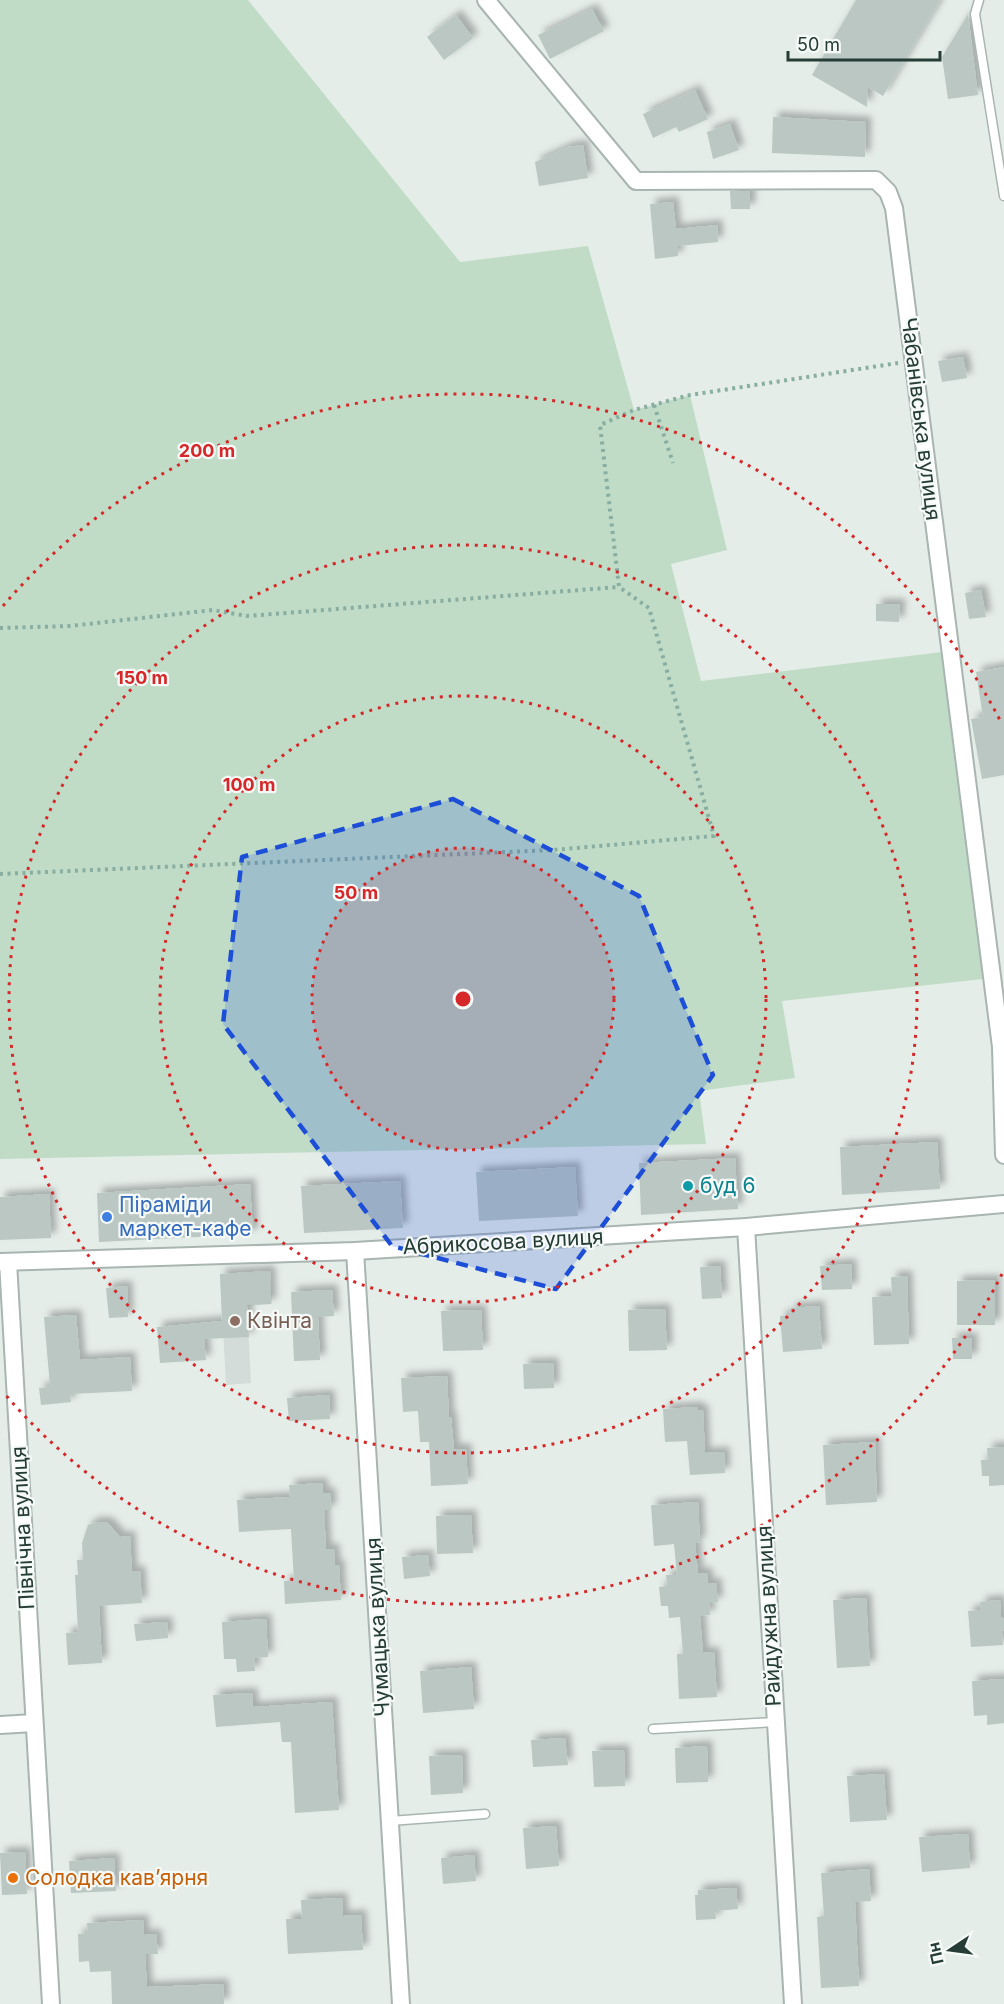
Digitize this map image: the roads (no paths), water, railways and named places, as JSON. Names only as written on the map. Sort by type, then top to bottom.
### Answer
[{"type":"street","name":"Чабанівська вулиця","points":[[486,0],[636,181],[876,180],[888,192],[894,208],[1001,1047],[1004,1155]]},
{"type":"street","name":"Абрикосова вулиця","points":[[4,1262],[355,1251],[746,1227],[1004,1204]]},
{"type":"street","name":"Райдужна вулиця","points":[[746,1227],[793,2004]]},
{"type":"street","name":"Чумацька вулиця","points":[[355,1251],[401,2004]]},
{"type":"street","name":"Північна вулиця","points":[[4,1262],[51,2004]]},
{"type":"street","points":[[0,1725],[34,1723]]},
{"type":"lane","points":[[979,0],[975,14],[1004,196]]},
{"type":"lane","points":[[653,1729],[776,1722]]},
{"type":"lane","points":[[390,1821],[485,1814]]},
{"type":"place","name":"буд 6","points":[[688,1186]]},
{"type":"place","name":"Піраміди маркет-кафе","points":[[107,1217]]},
{"type":"place","name":"Квінта","points":[[235,1321]]},
{"type":"place","name":"Солодка кав’ярня","points":[[13,1878]]}]
